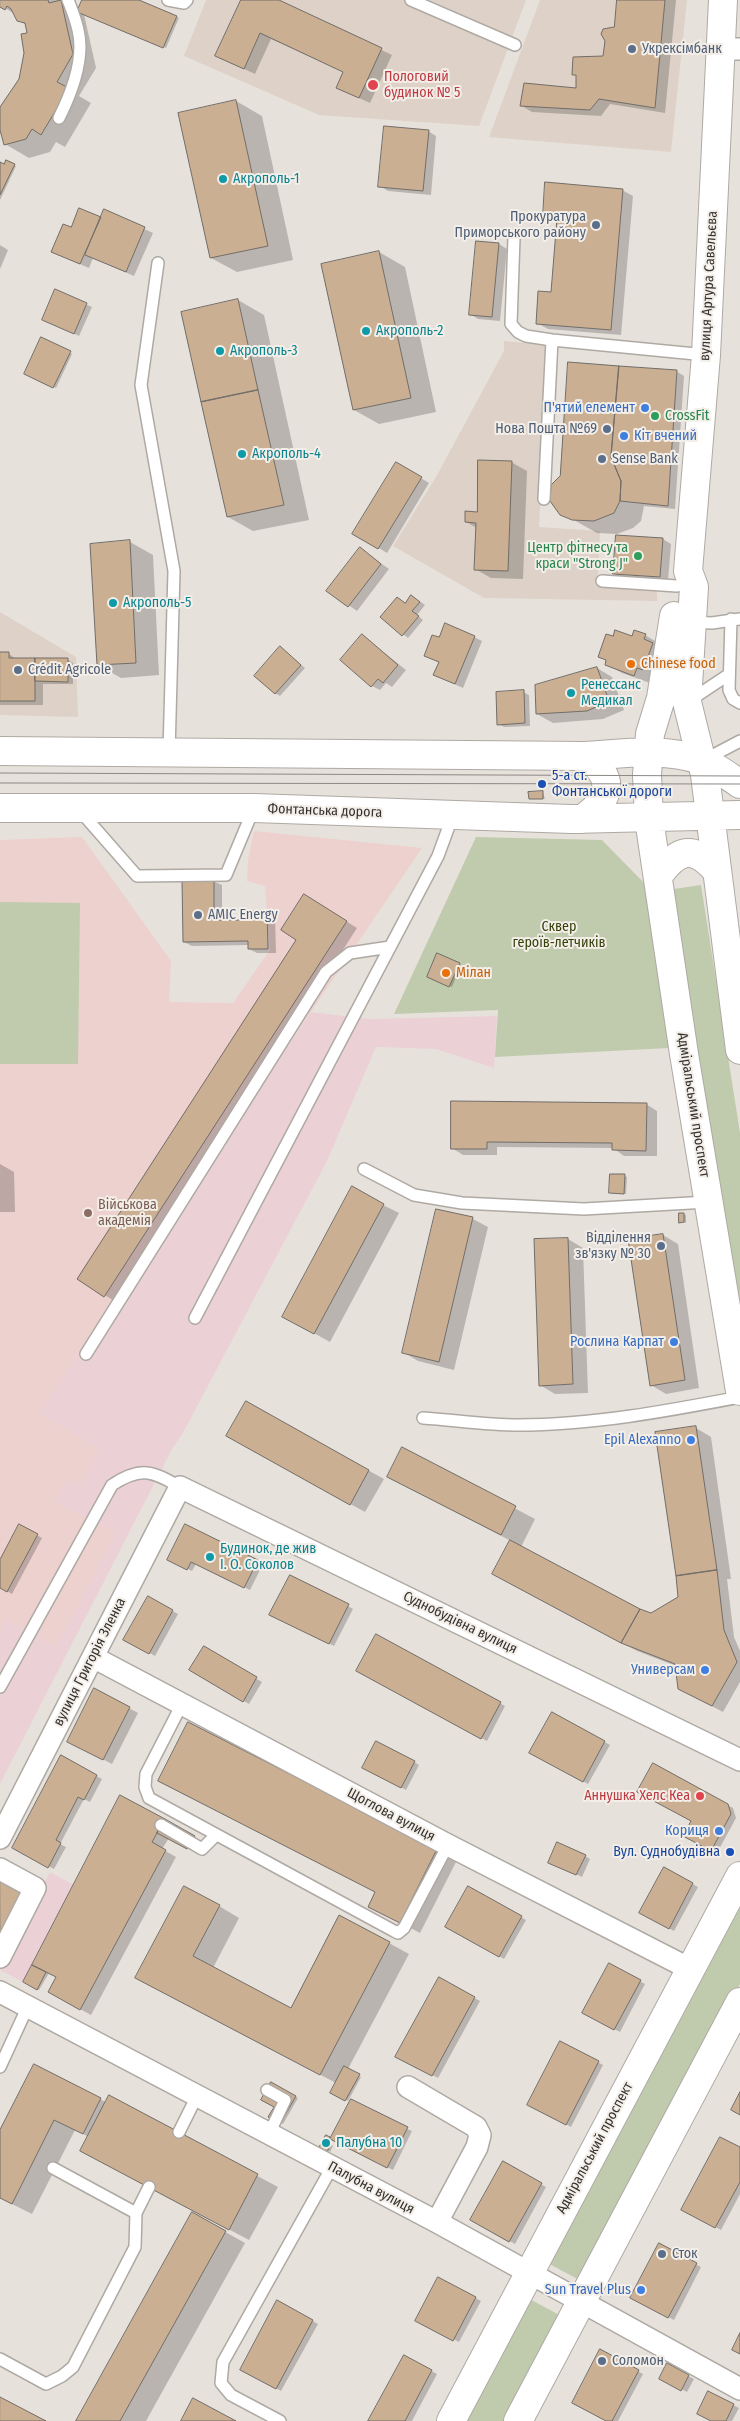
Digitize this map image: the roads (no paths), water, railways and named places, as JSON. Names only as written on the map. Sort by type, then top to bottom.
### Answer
[{"type":"main road","name":"вулиця Артура Савельєва","points":[[649,819],[648,753],[650,734],[661,698],[682,578],[706,355],[730,49],[723,0]]},
{"type":"main road","name":"вулиця Артура Савельєва","points":[[682,578],[694,587],[687,702],[702,761],[711,817]]},
{"type":"main road","points":[[0,751],[584,756],[648,753],[680,754],[702,761],[740,784]]},
{"type":"main road","points":[[582,819],[595,810],[601,802],[607,784],[606,776],[598,765],[584,756]]},
{"type":"main road","name":"Фонтанська дорога","points":[[0,808],[254,808],[582,819],[711,817]]},
{"type":"main road","points":[[740,815],[711,817],[716,870],[740,1050]]},
{"type":"main road","name":"Адміральський проспект","points":[[649,819],[684,1054],[740,1391]]},
{"type":"main road","points":[[658,876],[668,862],[682,853],[693,852],[705,858],[716,870]]},
{"type":"main road","name":"Адміральський проспект","points":[[451,2421],[740,1876]]},
{"type":"main road","points":[[518,2421],[740,2002]]},
{"type":"street","name":"вулиця Григорія Зленка","points":[[0,1838],[180,1487]]},
{"type":"street","name":"Суднобудівна вулиця","points":[[180,1487],[740,1760]]},
{"type":"street","name":"Щоглова вулиця","points":[[93,1657],[448,1845],[690,1969]]},
{"type":"street","points":[[0,1869],[35,1888],[0,1957]]},
{"type":"street","name":"Палубна вулиця","points":[[0,1992],[437,2222],[528,2274],[740,2389]]},
{"type":"street","points":[[408,2087],[476,2127],[480,2135],[477,2147],[437,2222]]},
{"type":"lane","points":[[59,118],[69,99],[77,70],[79,32],[68,0]]},
{"type":"lane","points":[[168,0],[184,3],[187,0]]},
{"type":"lane","points":[[411,0],[516,45]]},
{"type":"lane","points":[[514,238],[511,324],[518,332],[526,336],[552,340],[706,355]]},
{"type":"lane","points":[[158,264],[141,385],[174,571],[168,752]]},
{"type":"lane","points":[[544,500],[552,340]]},
{"type":"lane","points":[[602,580],[682,578]]},
{"type":"lane","points":[[691,622],[712,623],[735,619],[728,675],[729,690],[733,698],[740,703]]},
{"type":"lane","points":[[687,702],[728,675]]},
{"type":"lane","points":[[702,761],[740,741]]},
{"type":"lane","points":[[78,808],[138,876],[226,875],[254,808]]},
{"type":"lane","points":[[195,1318],[438,856],[453,815]]},
{"type":"lane","points":[[86,1354],[326,972],[350,954],[390,947]]},
{"type":"lane","points":[[364,1169],[414,1195],[462,1203],[584,1209],[708,1202]]},
{"type":"lane","points":[[423,1418],[516,1425],[566,1423],[687,1407],[740,1397]]},
{"type":"lane","points":[[0,1687],[112,1484],[132,1472],[162,1477],[180,1487]]},
{"type":"lane","points":[[182,1704],[146,1774],[145,1787],[149,1798],[398,1933],[404,1928],[448,1845]]},
{"type":"lane","points":[[161,1825],[202,1849],[216,1835]]},
{"type":"lane","points":[[0,2068],[28,2006]]},
{"type":"lane","points":[[267,2090],[285,2100],[269,2134]]},
{"type":"lane","points":[[178,2132],[197,2096]]},
{"type":"lane","points":[[280,2421],[232,2395],[221,2383],[223,2362],[332,2167]]},
{"type":"lane","points":[[53,2168],[136,2213]]},
{"type":"lane","points":[[0,2359],[46,2384],[62,2376],[73,2367],[135,2247],[136,2213],[149,2187]]},
{"type":"tram line","points":[[0,773],[740,776]]},
{"type":"tram line","points":[[0,783],[740,784]]},
{"type":"place","name":"Укрексімбанк","points":[[632,49]]},
{"type":"place","name":"Пологовий будинок № 5","points":[[373,85]]},
{"type":"place","name":"Акрополь-1","points":[[223,179]]},
{"type":"place","name":"Прокуратура Приморського району","points":[[596,225]]},
{"type":"place","name":"Акрополь-2","points":[[366,331]]},
{"type":"place","name":"Акрополь-3","points":[[220,351]]},
{"type":"place","name":"П'ятий елемент","points":[[645,408]]},
{"type":"place","name":"CrossFit","points":[[655,416]]},
{"type":"place","name":"Нова Пошта №69","points":[[607,429]]},
{"type":"place","name":"Кіт вчений","points":[[624,436]]},
{"type":"place","name":"Акрополь-4","points":[[242,454]]},
{"type":"place","name":"Sense Bank","points":[[602,459]]},
{"type":"place","name":"Центр фітнесу та краси \"Strong J\"","points":[[638,556]]},
{"type":"place","name":"Акрополь-5","points":[[113,603]]},
{"type":"place","name":"Chinese food","points":[[631,664]]},
{"type":"place","name":"Crédit Agricole","points":[[18,670]]},
{"type":"place","name":"Ренессанс Медикал","points":[[571,693]]},
{"type":"place","name":"5-а ст. Фонтанської дороги","points":[[542,784]]},
{"type":"place","name":"AMIC Energy","points":[[198,915]]},
{"type":"place","name":"Мілан","points":[[446,973]]},
{"type":"place","name":"Військова академія","points":[[88,1213]]},
{"type":"place","name":"Відділення зв'язку № 30","points":[[661,1246]]},
{"type":"place","name":"Рослина Карпат","points":[[674,1342]]},
{"type":"place","name":"Epil Alexanno","points":[[691,1440]]},
{"type":"place","name":"Будинок, де жив І. О. Соколов","points":[[210,1557]]},
{"type":"place","name":"Универсам","points":[[705,1670]]},
{"type":"place","name":"Аннушка Хелс Кеа","points":[[700,1796]]},
{"type":"place","name":"Кориця","points":[[719,1831]]},
{"type":"place","name":"Вул. Суднобудівна","points":[[730,1852]]},
{"type":"place","name":"Палубна 10","points":[[326,2143]]},
{"type":"place","name":"Сток","points":[[662,2254]]},
{"type":"place","name":"Sun Travel Plus","points":[[641,2290]]},
{"type":"place","name":"Соломон","points":[[602,2361]]},
{"type":"park label","name":"Сквер героїв-летчиків","points":[[559,936]]}]
